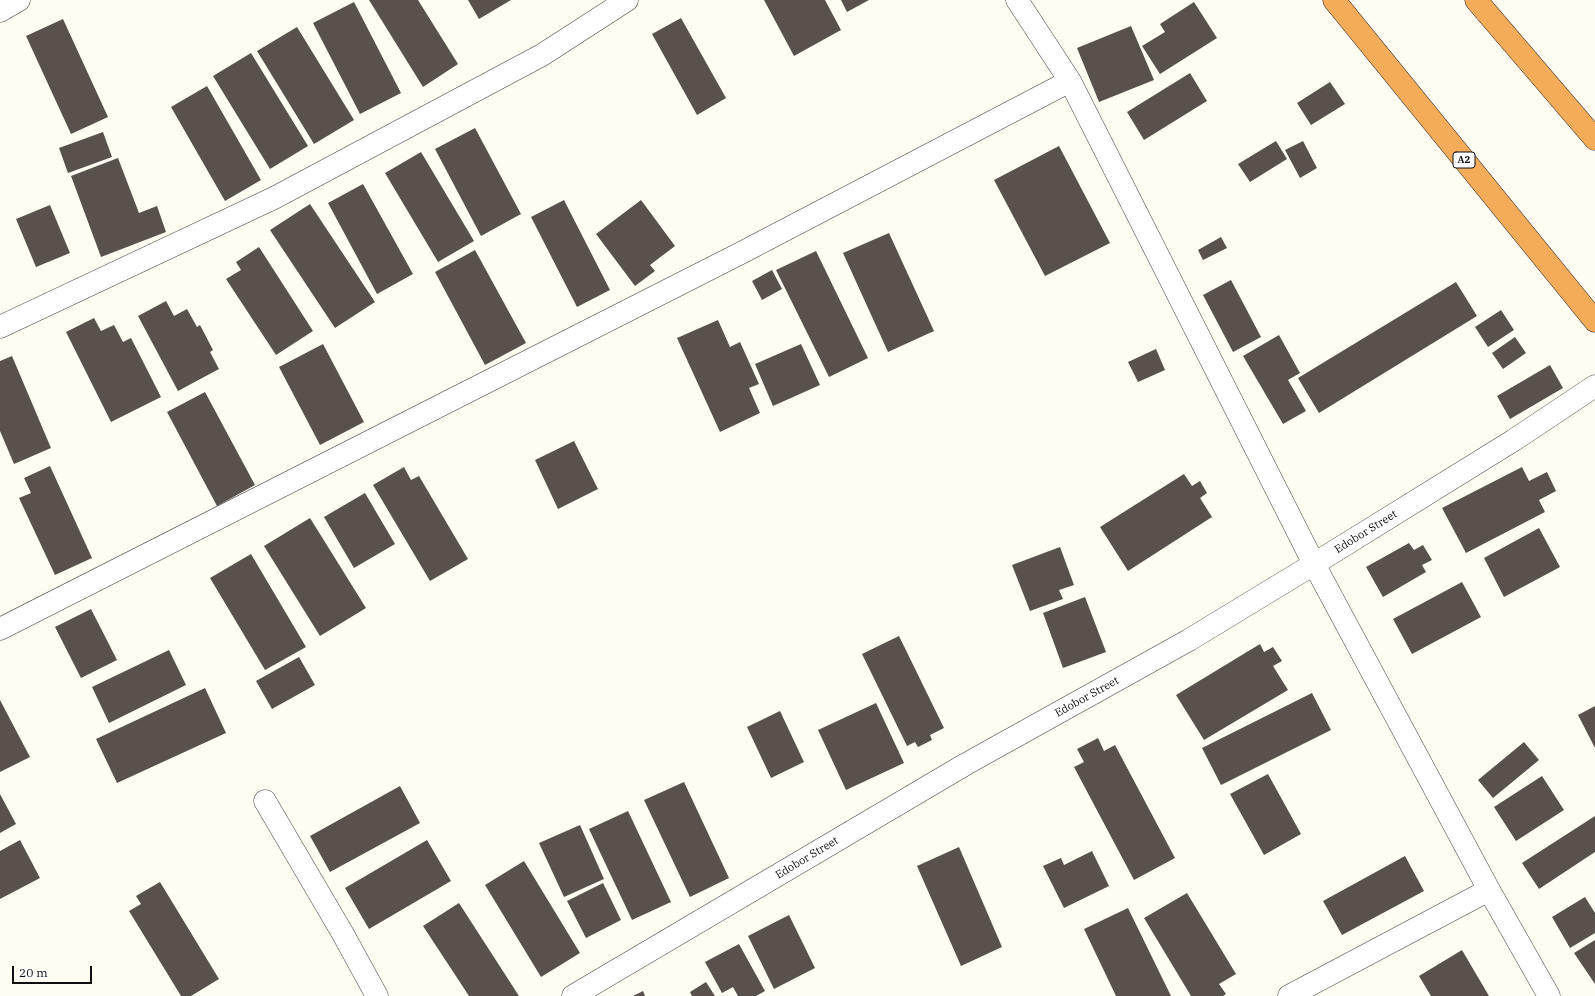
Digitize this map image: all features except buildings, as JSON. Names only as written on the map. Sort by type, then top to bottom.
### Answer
[{"type":"highway","name":"A2","points":[[1334,0],[1595,321]]},
{"type":"highway","points":[[1476,0],[1595,139]]},
{"type":"street","points":[[0,11],[19,0]]},
{"type":"street","points":[[0,327],[274,198],[542,55],[627,0]]},
{"type":"street","points":[[1017,0],[1070,81],[1314,564],[1489,890],[1549,996]]},
{"type":"street","points":[[0,629],[741,253],[1070,81]]},
{"type":"street","name":"Edobor Street","points":[[573,996],[966,764],[1189,640],[1514,440],[1595,386]]},
{"type":"street","points":[[265,801],[344,934],[377,996]]},
{"type":"street","points":[[1289,996],[1489,890]]}]
